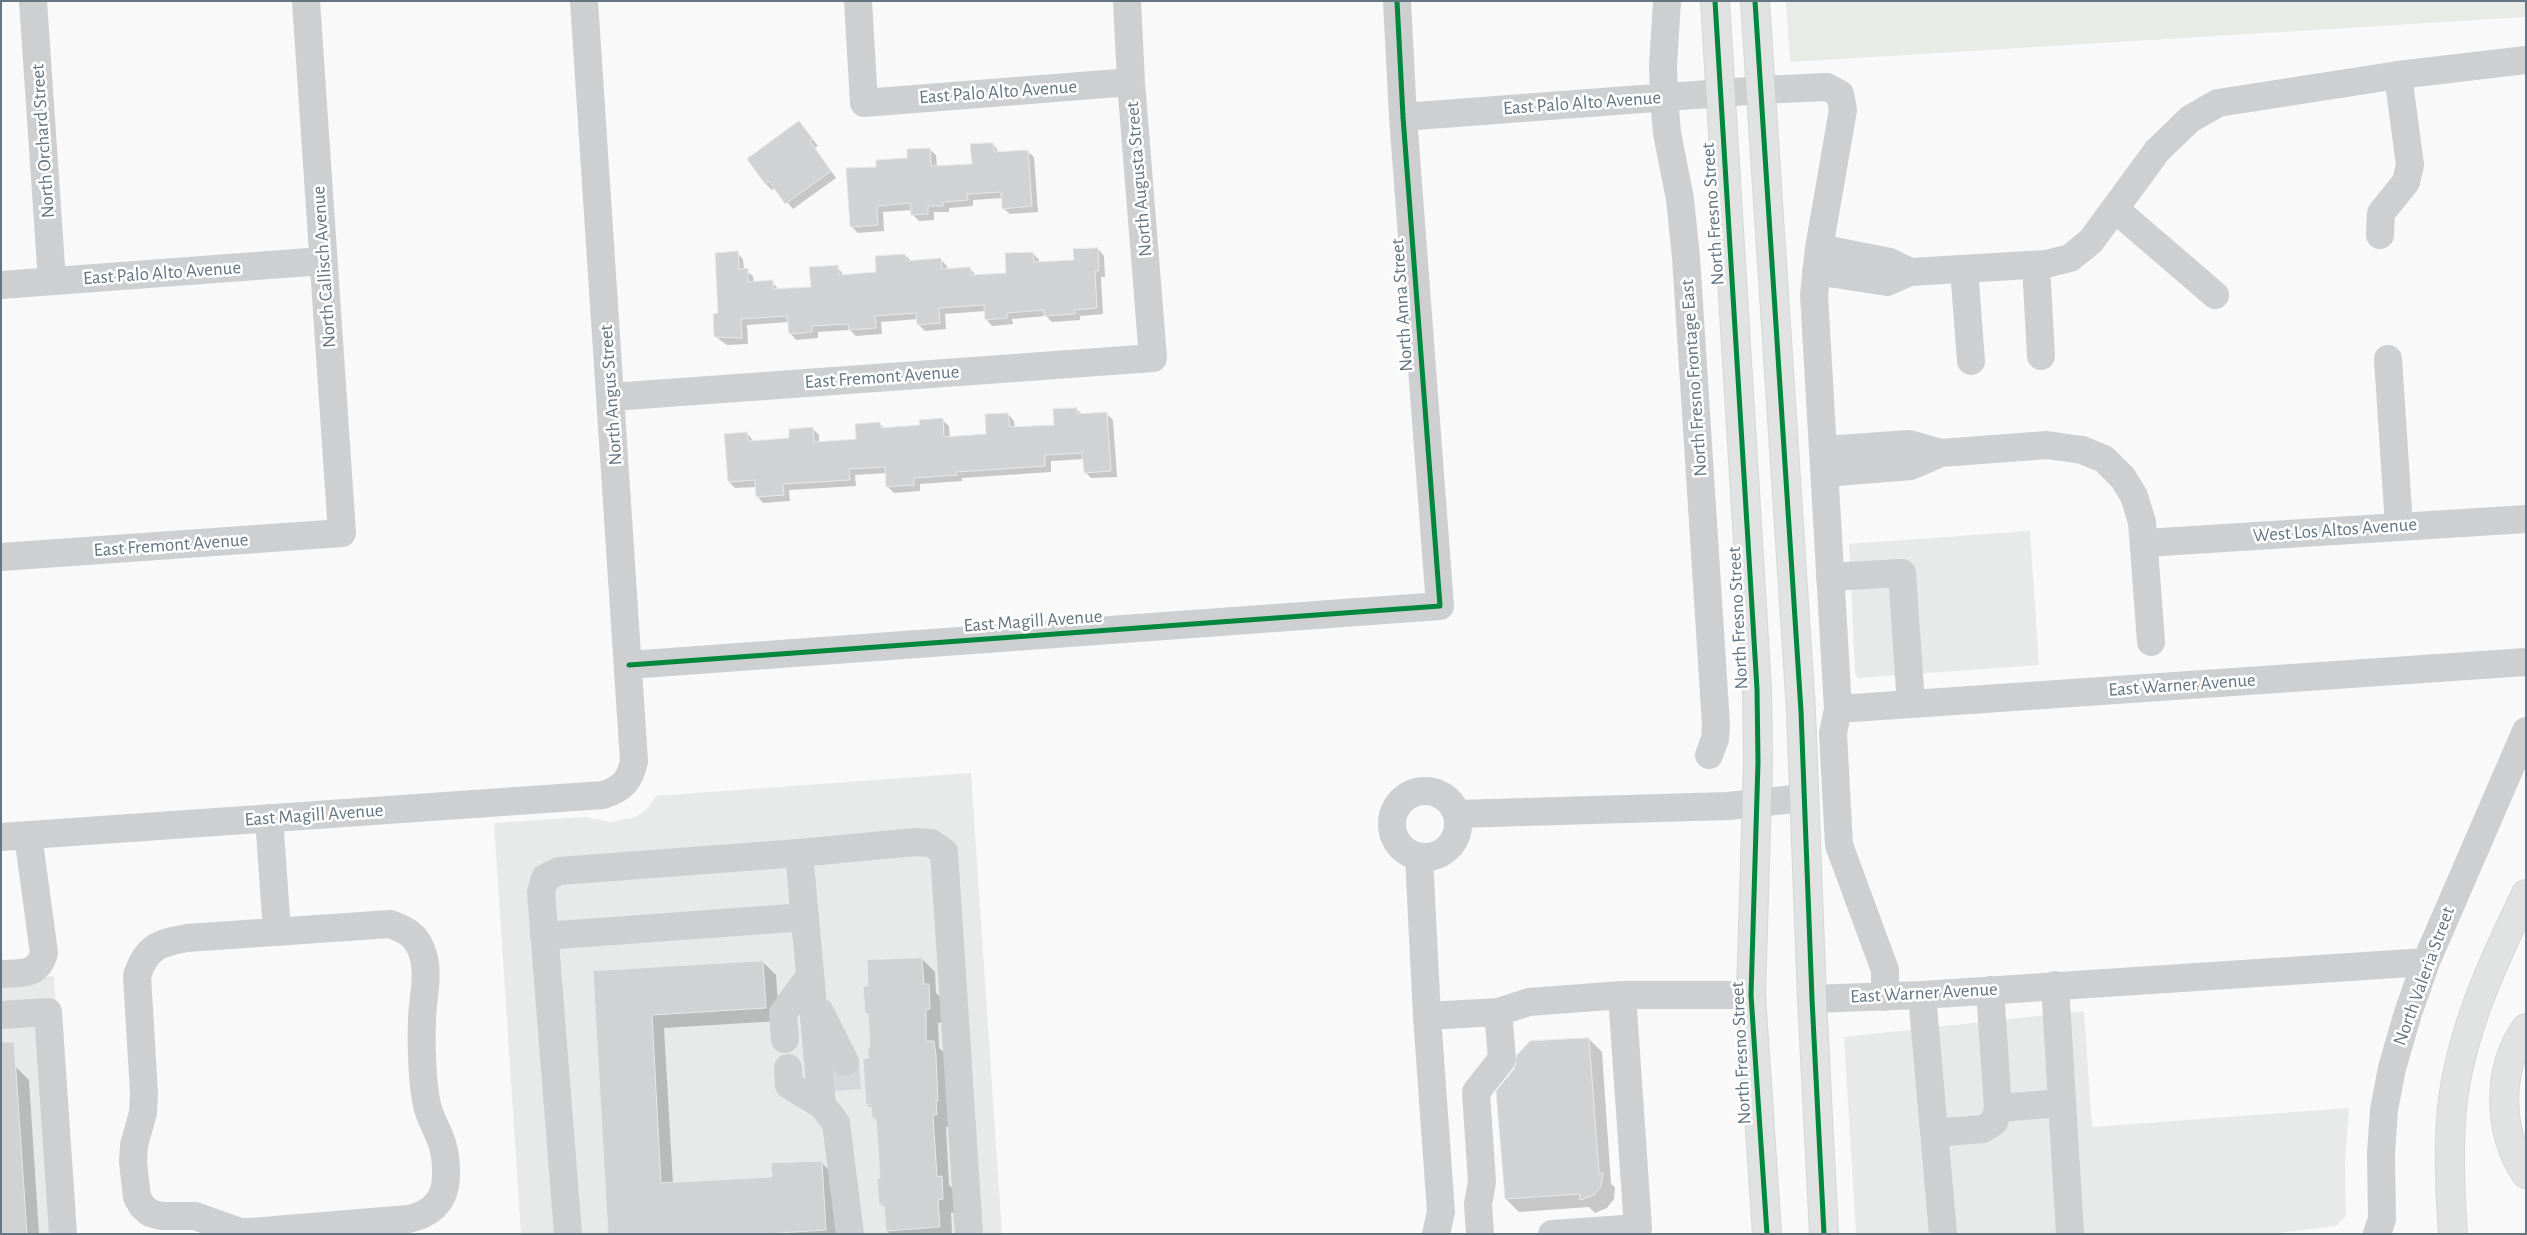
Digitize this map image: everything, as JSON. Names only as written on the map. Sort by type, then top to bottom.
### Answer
[{"type":"main road","name":"North Fresno Street","points":[[1715,1],[1758,698],[1751,995],[1767,1234]]},
{"type":"main road","points":[[1756,1],[1804,798],[1824,1234]]},
{"type":"main road","points":[[2453,1234],[2450,1158],[2452,1108],[2460,1066],[2472,1017],[2496,956],[2526,894]]},
{"type":"main road","points":[[2526,1028],[2514,1049],[2508,1067],[2504,1102],[2509,1137],[2514,1153],[2526,1174]]},
{"type":"street","name":"North Orchard Street","points":[[33,1],[52,281]]},
{"type":"street","name":"North Callisch Avenue","points":[[306,1],[342,532]]},
{"type":"street","name":"North Angus Street","points":[[584,1],[612,397],[634,761],[630,778],[624,786]]},
{"type":"street","name":"East Palo Alto Avenue","points":[[858,1],[864,103],[1131,82]]},
{"type":"street","name":"North Augusta Street","points":[[1127,1],[1131,82],[1153,358]]},
{"type":"street","name":"North Anna Street","points":[[1397,1],[1403,117],[1440,606]]},
{"type":"street","name":"North Fresno Frontage East","points":[[1667,1],[1662,66],[1664,97],[1667,133],[1680,199],[1687,267],[1716,725],[1709,755]]},
{"type":"street","points":[[1885,996],[1885,970],[1839,845],[1833,733],[1838,709],[1814,295],[1818,259],[1887,282],[1910,272],[2036,265],[2070,258],[2091,241],[2157,151],[2190,119],[2218,103],[2398,75],[2526,60]]},
{"type":"street","points":[[2380,235],[2381,213],[2406,182],[2410,165],[2398,75]]},
{"type":"street","name":"East Palo Alto Avenue","points":[[1403,117],[1761,90],[1827,87],[1840,94],[1843,101],[1818,259]]},
{"type":"street","points":[[2115,209],[2215,295]]},
{"type":"street","name":"East Palo Alto Avenue","points":[[1,285],[323,261]]},
{"type":"street","points":[[2036,265],[2041,356]]},
{"type":"street","points":[[1964,269],[1971,361]]},
{"type":"street","name":"East Fremont Avenue","points":[[612,397],[1153,358]]},
{"type":"street","points":[[2388,360],[2399,526]]},
{"type":"street","points":[[1824,461],[1909,444],[1941,453],[2047,445],[2082,450],[2104,459],[2123,478],[2134,496],[2145,543],[2150,642]]},
{"type":"street","name":"West Los Altos Avenue","points":[[2145,543],[2526,519]]},
{"type":"street","name":"East Fremont Avenue","points":[[1,557],[342,532]]},
{"type":"street","points":[[1830,577],[1902,573],[1911,704]]},
{"type":"street","name":"East Magill Avenue","points":[[629,665],[1440,606]]},
{"type":"street","name":"East Warner Avenue","points":[[1838,709],[2526,662]]},
{"type":"street","name":"North Valeria Street","points":[[2377,1234],[2382,1219],[2381,1153],[2384,1110],[2392,1068],[2408,1013],[2426,962],[2526,732]]},
{"type":"street","name":"East Magill Avenue","points":[[1,837],[603,794],[617,791],[624,786]]},
{"type":"street","points":[[1427,791],[1445,798],[1456,814],[1457,830],[1450,846],[1441,853],[1431,857],[1419,857],[1401,848],[1392,830],[1394,810],[1400,802],[1417,792],[1427,791]]},
{"type":"street","points":[[1456,814],[1728,806],[1804,798]]},
{"type":"street","points":[[269,818],[277,931]]},
{"type":"street","points":[[1,974],[26,972],[35,969],[41,963],[44,953],[28,835]]},
{"type":"street","points":[[568,1234],[541,892],[545,878],[559,871],[799,853],[915,842],[931,843],[944,852],[969,1234]]},
{"type":"street","points":[[799,853],[811,987],[835,1105],[850,1234]]},
{"type":"street","points":[[1419,857],[1427,1016],[1441,1212],[1440,1233]]},
{"type":"street","points":[[544,936],[805,917]]},
{"type":"street","points":[[390,924],[404,929],[413,936],[421,948],[426,975],[422,1020],[426,1104],[444,1147],[445,1185],[440,1200],[433,1209],[421,1216],[408,1219],[240,1232],[195,1216],[160,1216],[150,1213],[142,1206],[137,1197],[133,1162],[134,1145],[143,1113],[144,1093],[137,983],[141,962],[150,950],[166,942],[187,938],[277,931],[390,924]]},
{"type":"street","name":"East Warner Avenue","points":[[1812,999],[1922,995],[2426,962]]},
{"type":"street","points":[[2055,985],[2070,1234]]},
{"type":"street","points":[[785,1038],[783,1013],[811,987]]},
{"type":"street","points":[[811,987],[845,1062]]},
{"type":"street","points":[[1934,1132],[1983,1129],[1994,1122],[1998,1108],[1990,990]]},
{"type":"street","points":[[1427,1016],[1498,1012],[1529,1002],[1622,995],[1751,995]]},
{"type":"street","points":[[1552,1234],[1638,1228],[1622,995]]},
{"type":"street","points":[[1922,995],[1943,1234]]},
{"type":"street","points":[[1,1015],[48,1012],[63,1234]]},
{"type":"street","points":[[1480,1234],[1478,1204],[1482,1182],[1476,1092],[1502,1059],[1498,1012]]},
{"type":"street","points":[[788,1068],[789,1085],[835,1105]]},
{"type":"street","points":[[1998,1108],[2062,1104]]},
{"type":"shaded area","points":[[1786,1],[2526,1],[2526,17],[1790,62]]},
{"type":"shaded area","points":[[2030,531],[2039,665],[1858,678],[1855,674],[1849,544]]},
{"type":"shaded area","points":[[971,773],[1002,1234],[521,1234],[494,823],[585,817],[611,822],[636,817],[648,808],[656,796]]},
{"type":"shaded area","points":[[54,976],[71,1234],[1,1234],[1,980]]},
{"type":"shaded area","points":[[2084,1011],[2092,1127],[2349,1108],[2345,1161],[2346,1216],[2336,1226],[2271,1234],[1856,1234],[1844,1037]]},
{"type":"building","points":[[799,121],[813,139],[810,141],[831,171],[785,204],[769,181],[765,184],[747,159]]},
{"type":"building","points":[[993,143],[994,152],[1028,150],[1032,206],[1002,209],[1001,192],[967,194],[968,200],[943,202],[943,206],[928,206],[928,214],[911,215],[910,203],[877,206],[878,225],[850,227],[846,168],[876,167],[876,160],[907,158],[907,149],[930,148],[931,166],[972,164],[970,144]]},
{"type":"building","points":[[1098,248],[1099,271],[1095,271],[1097,308],[1074,310],[1075,314],[1044,316],[1044,310],[1007,313],[1007,318],[985,320],[984,305],[939,308],[940,323],[917,325],[916,313],[875,316],[876,328],[849,330],[848,324],[812,326],[812,332],[789,334],[787,316],[741,319],[742,338],[714,337],[713,314],[718,313],[715,253],[738,251],[739,269],[748,268],[748,282],[773,280],[773,289],[811,287],[809,267],[838,265],[839,275],[876,272],[875,256],[905,254],[906,261],[941,258],[942,269],[970,267],[971,275],[1006,273],[1005,253],[1033,252],[1034,262],[1074,260],[1073,249]]},
{"type":"building","points":[[1077,408],[1077,414],[1107,412],[1111,471],[1084,473],[1082,453],[1045,455],[1045,466],[956,472],[957,475],[914,478],[914,485],[886,487],[885,467],[849,469],[850,480],[783,484],[784,495],[756,497],[755,480],[728,482],[724,434],[747,432],[748,441],[789,438],[789,429],[813,427],[814,442],[856,439],[855,424],[880,422],[881,428],[920,425],[919,420],[943,418],[944,437],[986,434],[985,414],[1008,413],[1010,427],[1054,425],[1053,409]]},
{"type":"building","points":[[922,958],[924,984],[929,984],[930,1009],[926,1010],[926,1041],[934,1041],[936,1055],[938,1101],[936,1101],[937,1115],[933,1115],[937,1177],[942,1176],[943,1199],[938,1200],[940,1227],[886,1231],[884,1204],[879,1204],[877,1179],[880,1178],[876,1118],[872,1118],[871,1104],[866,1105],[863,1059],[868,1058],[868,1048],[870,1047],[868,1013],[865,1014],[863,986],[868,986],[867,960]]},
{"type":"building","points":[[763,961],[766,1008],[652,1015],[661,1183],[772,1177],[771,1163],[822,1161],[826,1230],[763,1234],[608,1234],[593,971]]},
{"type":"building","points":[[1589,1038],[1599,1173],[1603,1173],[1601,1186],[1594,1195],[1580,1200],[1580,1194],[1505,1199],[1496,1091],[1514,1069],[1517,1055],[1530,1041]]},
{"type":"building","points":[[1,1042],[14,1042],[27,1234],[1,1234]]},
{"type":"tunnel","points":[[845,1062],[848,1104]]},
{"type":"cycle path","points":[[629,665],[1440,606],[1403,117],[1397,1]]},
{"type":"cycle path","points":[[1715,1],[1757,689],[1758,762],[1751,995],[1767,1234]]},
{"type":"cycle path","points":[[1755,1],[1801,711],[1812,999],[1824,1234]]}]
